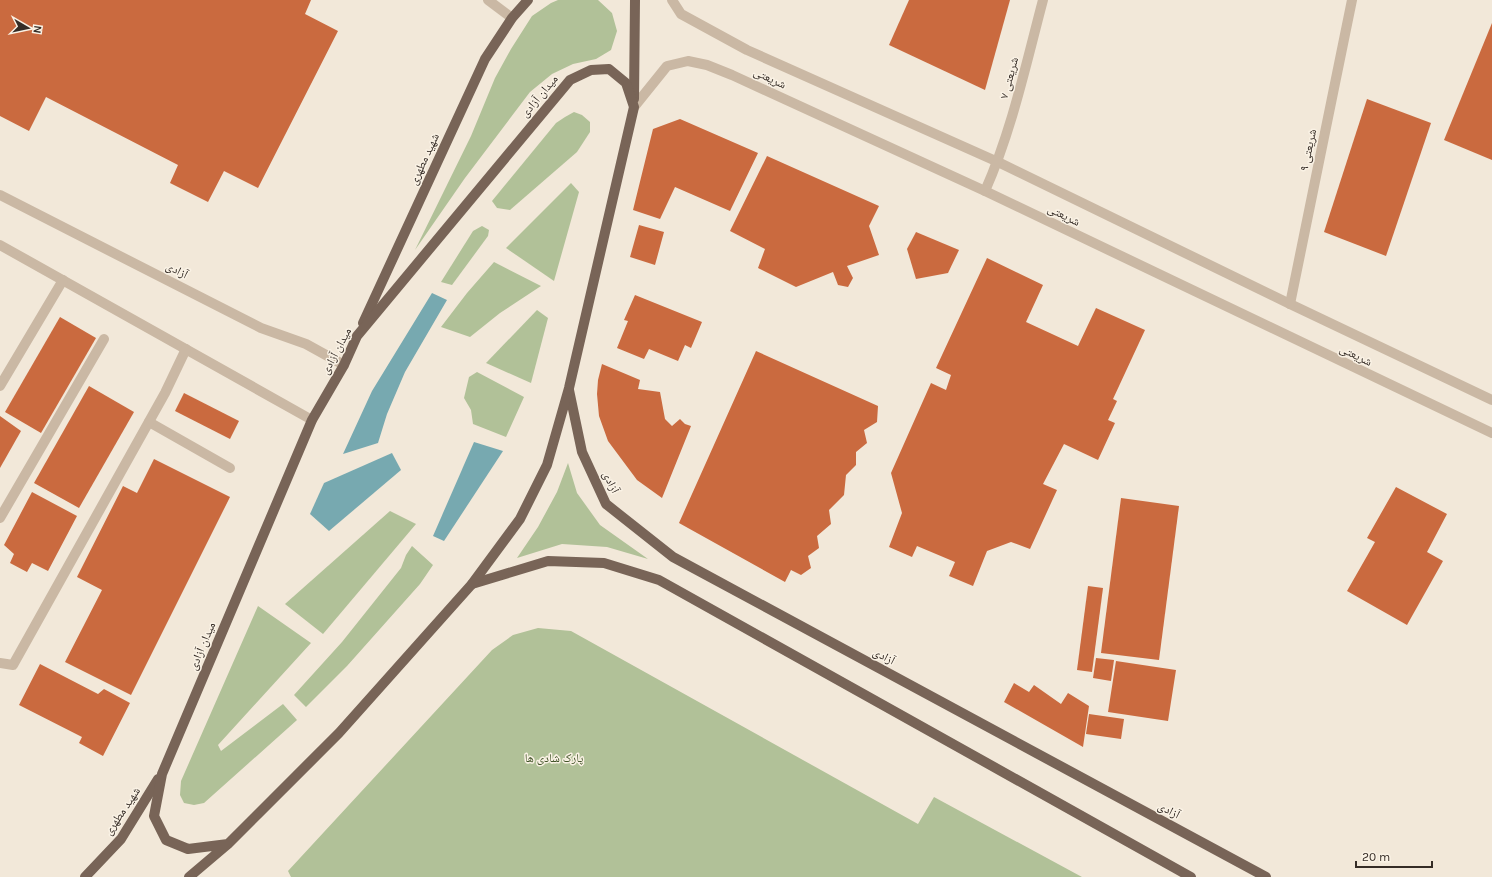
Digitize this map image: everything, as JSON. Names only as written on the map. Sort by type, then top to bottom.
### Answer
[{"type":"main road","name":"شهید مطهری","points":[[357,336],[485,59],[512,18],[528,0]]},
{"type":"main road","points":[[189,877],[228,844],[339,733],[472,584],[520,519],[547,465],[569,388],[634,107],[635,0]]},
{"type":"main road","name":"میدان آزادی","points":[[228,844],[188,849],[166,840],[154,816],[162,774],[312,420],[344,365],[357,336],[570,80],[591,70],[609,69],[626,83],[634,107]]},
{"type":"main road","name":"آزادی","points":[[569,388],[582,452],[606,504],[673,557],[1266,877]]},
{"type":"main road","points":[[472,584],[548,561],[604,563],[659,580],[1191,877]]},
{"type":"main road","name":"شهید مطهری","points":[[85,877],[121,839],[162,774]]},
{"type":"street","points":[[488,0],[512,18]]},
{"type":"street","points":[[672,0],[681,14],[747,50],[998,162],[1492,400]]},
{"type":"street","name":"شریعتی ۷","points":[[985,191],[998,162],[1043,0]]},
{"type":"street","name":"شریعتی ۹","points":[[1290,304],[1352,0]]},
{"type":"street","name":"شریعتی","points":[[634,107],[666,66],[688,61],[708,65],[985,191],[1492,433]]},
{"type":"street","name":"آزادی","points":[[0,195],[261,328],[306,344],[344,365]]},
{"type":"street","points":[[0,245],[312,420]]},
{"type":"street","points":[[0,386],[62,280]]},
{"type":"street","points":[[0,518],[104,339]]},
{"type":"street","points":[[0,663],[13,665],[149,422],[186,350]]},
{"type":"street","points":[[149,422],[230,468]]},
{"type":"green space","points":[[558,0],[598,0],[612,13],[617,31],[611,50],[596,59],[573,64],[552,74],[530,92],[465,178],[415,250],[471,136],[495,78],[511,49],[532,16]]},
{"type":"green space","points":[[574,112],[582,115],[590,122],[590,132],[577,152],[510,210],[497,208],[492,201],[556,123]]},
{"type":"green space","points":[[571,183],[579,192],[554,281],[506,248]]},
{"type":"green space","points":[[482,226],[489,230],[488,236],[452,285],[441,282],[473,231]]},
{"type":"green space","points":[[494,262],[541,286],[500,313],[470,337],[441,327],[467,293]]},
{"type":"green space","points":[[537,310],[548,318],[531,383],[486,363]]},
{"type":"green space","points":[[477,372],[524,397],[506,437],[473,424],[471,410],[464,398],[469,377]]},
{"type":"green space","points":[[568,463],[577,493],[600,525],[648,559],[607,547],[562,544],[517,558],[538,527],[557,492]]},
{"type":"green space","points":[[390,511],[416,524],[323,634],[285,604]]},
{"type":"green space","points":[[412,546],[433,565],[420,584],[347,666],[306,707],[294,695],[342,642],[401,568],[406,555]]},
{"type":"green space","points":[[258,606],[311,643],[218,745],[221,751],[283,704],[297,720],[204,803],[194,805],[184,803],[180,795],[181,781]]},
{"type":"green space","name":"پارک شادی ها","points":[[538,628],[571,631],[918,824],[934,797],[1082,877],[291,877],[288,871],[492,650],[513,635]]},
{"type":"water","points":[[432,293],[447,300],[405,372],[387,414],[378,443],[343,454],[372,391]]},
{"type":"water","points":[[474,442],[503,451],[444,541],[433,536]]},
{"type":"water","points":[[392,453],[401,470],[329,531],[310,514],[324,483]]},
{"type":"building","points":[[0,0],[311,0],[305,14],[338,31],[258,188],[224,171],[208,202],[170,183],[178,165],[46,97],[29,131],[0,116]]},
{"type":"building","points":[[909,0],[1010,0],[985,90],[889,45]]},
{"type":"building","points":[[1492,23],[1492,160],[1444,140]]},
{"type":"building","points":[[1367,99],[1431,123],[1386,256],[1324,232]]},
{"type":"building","points":[[680,119],[758,153],[730,211],[675,187],[660,219],[633,210],[653,129]]},
{"type":"building","points":[[767,156],[879,206],[869,226],[879,255],[847,266],[853,278],[848,287],[838,285],[833,272],[796,287],[758,268],[765,249],[730,231]]},
{"type":"building","points":[[639,225],[664,232],[655,265],[630,257]]},
{"type":"building","points":[[916,232],[959,250],[948,273],[916,279],[907,249]]},
{"type":"building","points":[[987,258],[1043,285],[1026,322],[1078,346],[1096,308],[1145,330],[1113,399],[1117,401],[1108,420],[1115,423],[1098,460],[1064,444],[1043,484],[1057,490],[1030,549],[1011,542],[987,551],[973,586],[949,576],[955,562],[917,546],[912,557],[889,547],[902,513],[891,473],[931,383],[946,390],[951,375],[936,368]]},
{"type":"building","points":[[635,295],[702,322],[691,348],[685,345],[678,361],[649,349],[644,359],[617,348],[628,321],[624,320]]},
{"type":"building","points":[[60,317],[96,338],[41,433],[5,412]]},
{"type":"building","points":[[756,351],[878,406],[877,422],[864,430],[867,443],[856,452],[856,465],[846,475],[844,495],[829,510],[831,524],[817,536],[819,548],[808,556],[811,568],[801,575],[791,570],[785,582],[679,523]]},
{"type":"building","points":[[602,364],[640,380],[638,389],[660,392],[665,419],[672,426],[680,419],[685,424],[691,426],[662,498],[637,480],[608,441],[599,416],[597,394],[598,380]]},
{"type":"building","points":[[89,386],[134,412],[79,508],[34,483]]},
{"type":"building","points":[[184,393],[239,421],[230,439],[175,411]]},
{"type":"building","points":[[0,416],[21,431],[0,468]]},
{"type":"building","points":[[154,459],[230,497],[131,695],[65,662],[102,590],[77,577],[123,486],[137,493]]},
{"type":"building","points":[[1396,487],[1447,514],[1427,552],[1443,561],[1407,625],[1347,591],[1375,542],[1367,538]]},
{"type":"building","points":[[32,492],[77,516],[48,571],[32,563],[27,572],[10,563],[14,554],[4,545]]},
{"type":"building","points":[[1121,498],[1179,506],[1159,660],[1101,653]]},
{"type":"building","points":[[1088,586],[1103,588],[1092,672],[1077,670]]},
{"type":"building","points":[[1096,658],[1114,660],[1111,681],[1093,678]]},
{"type":"building","points":[[1116,661],[1176,670],[1168,721],[1108,712]]},
{"type":"building","points":[[40,664],[98,694],[104,689],[130,703],[103,756],[79,743],[82,737],[19,705]]},
{"type":"building","points":[[1014,683],[1029,692],[1034,685],[1061,704],[1068,693],[1089,706],[1083,747],[1004,702]]},
{"type":"building","points":[[1089,714],[1124,719],[1121,739],[1086,734]]}]
